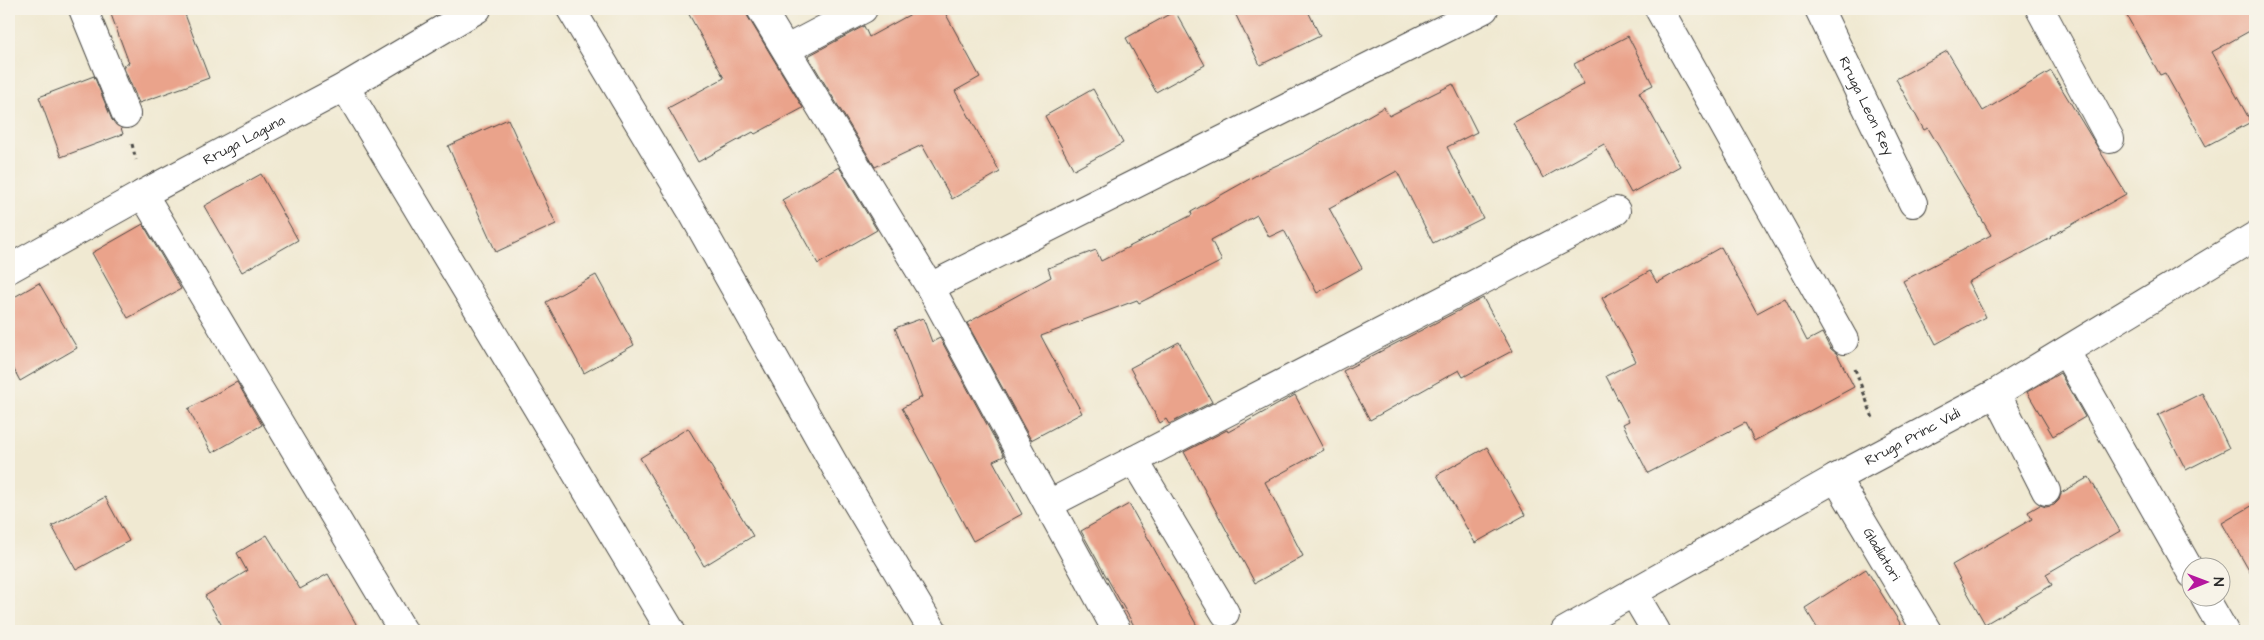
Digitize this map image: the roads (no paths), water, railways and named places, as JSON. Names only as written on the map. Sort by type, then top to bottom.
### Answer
[{"type":"street","points":[[84,9],[126,114]]},
{"type":"street","name":"Rruga Laguna","points":[[9,269],[143,194],[345,87],[476,9]]},
{"type":"street","points":[[571,9],[691,210],[835,466],[933,631]]},
{"type":"street","points":[[761,9],[930,287],[1117,631]]},
{"type":"street","points":[[786,49],[863,9]]},
{"type":"street","points":[[930,287],[1484,9]]},
{"type":"street","points":[[1659,9],[1844,340]]},
{"type":"street","name":"Rruga Leon Rey","points":[[1819,9],[1913,203]]},
{"type":"street","points":[[2040,9],[2110,139]]},
{"type":"street","points":[[345,87],[671,631]]},
{"type":"street","points":[[143,194],[403,631]]},
{"type":"street","points":[[1049,504],[1616,211]]},
{"type":"street","name":"Rruga Princ Vidi","points":[[1565,631],[1836,478],[1996,394],[2255,236]]},
{"type":"street","points":[[2066,352],[2183,558]]},
{"type":"street","points":[[1996,394],[2046,491]]},
{"type":"street","points":[[1134,460],[1225,613]]},
{"type":"street","name":"Gladiatori","points":[[1836,478],[1927,631]]},
{"type":"street","points":[[1633,592],[1656,631]]},
{"type":"street","points":[[2211,608],[2224,631]]}]
